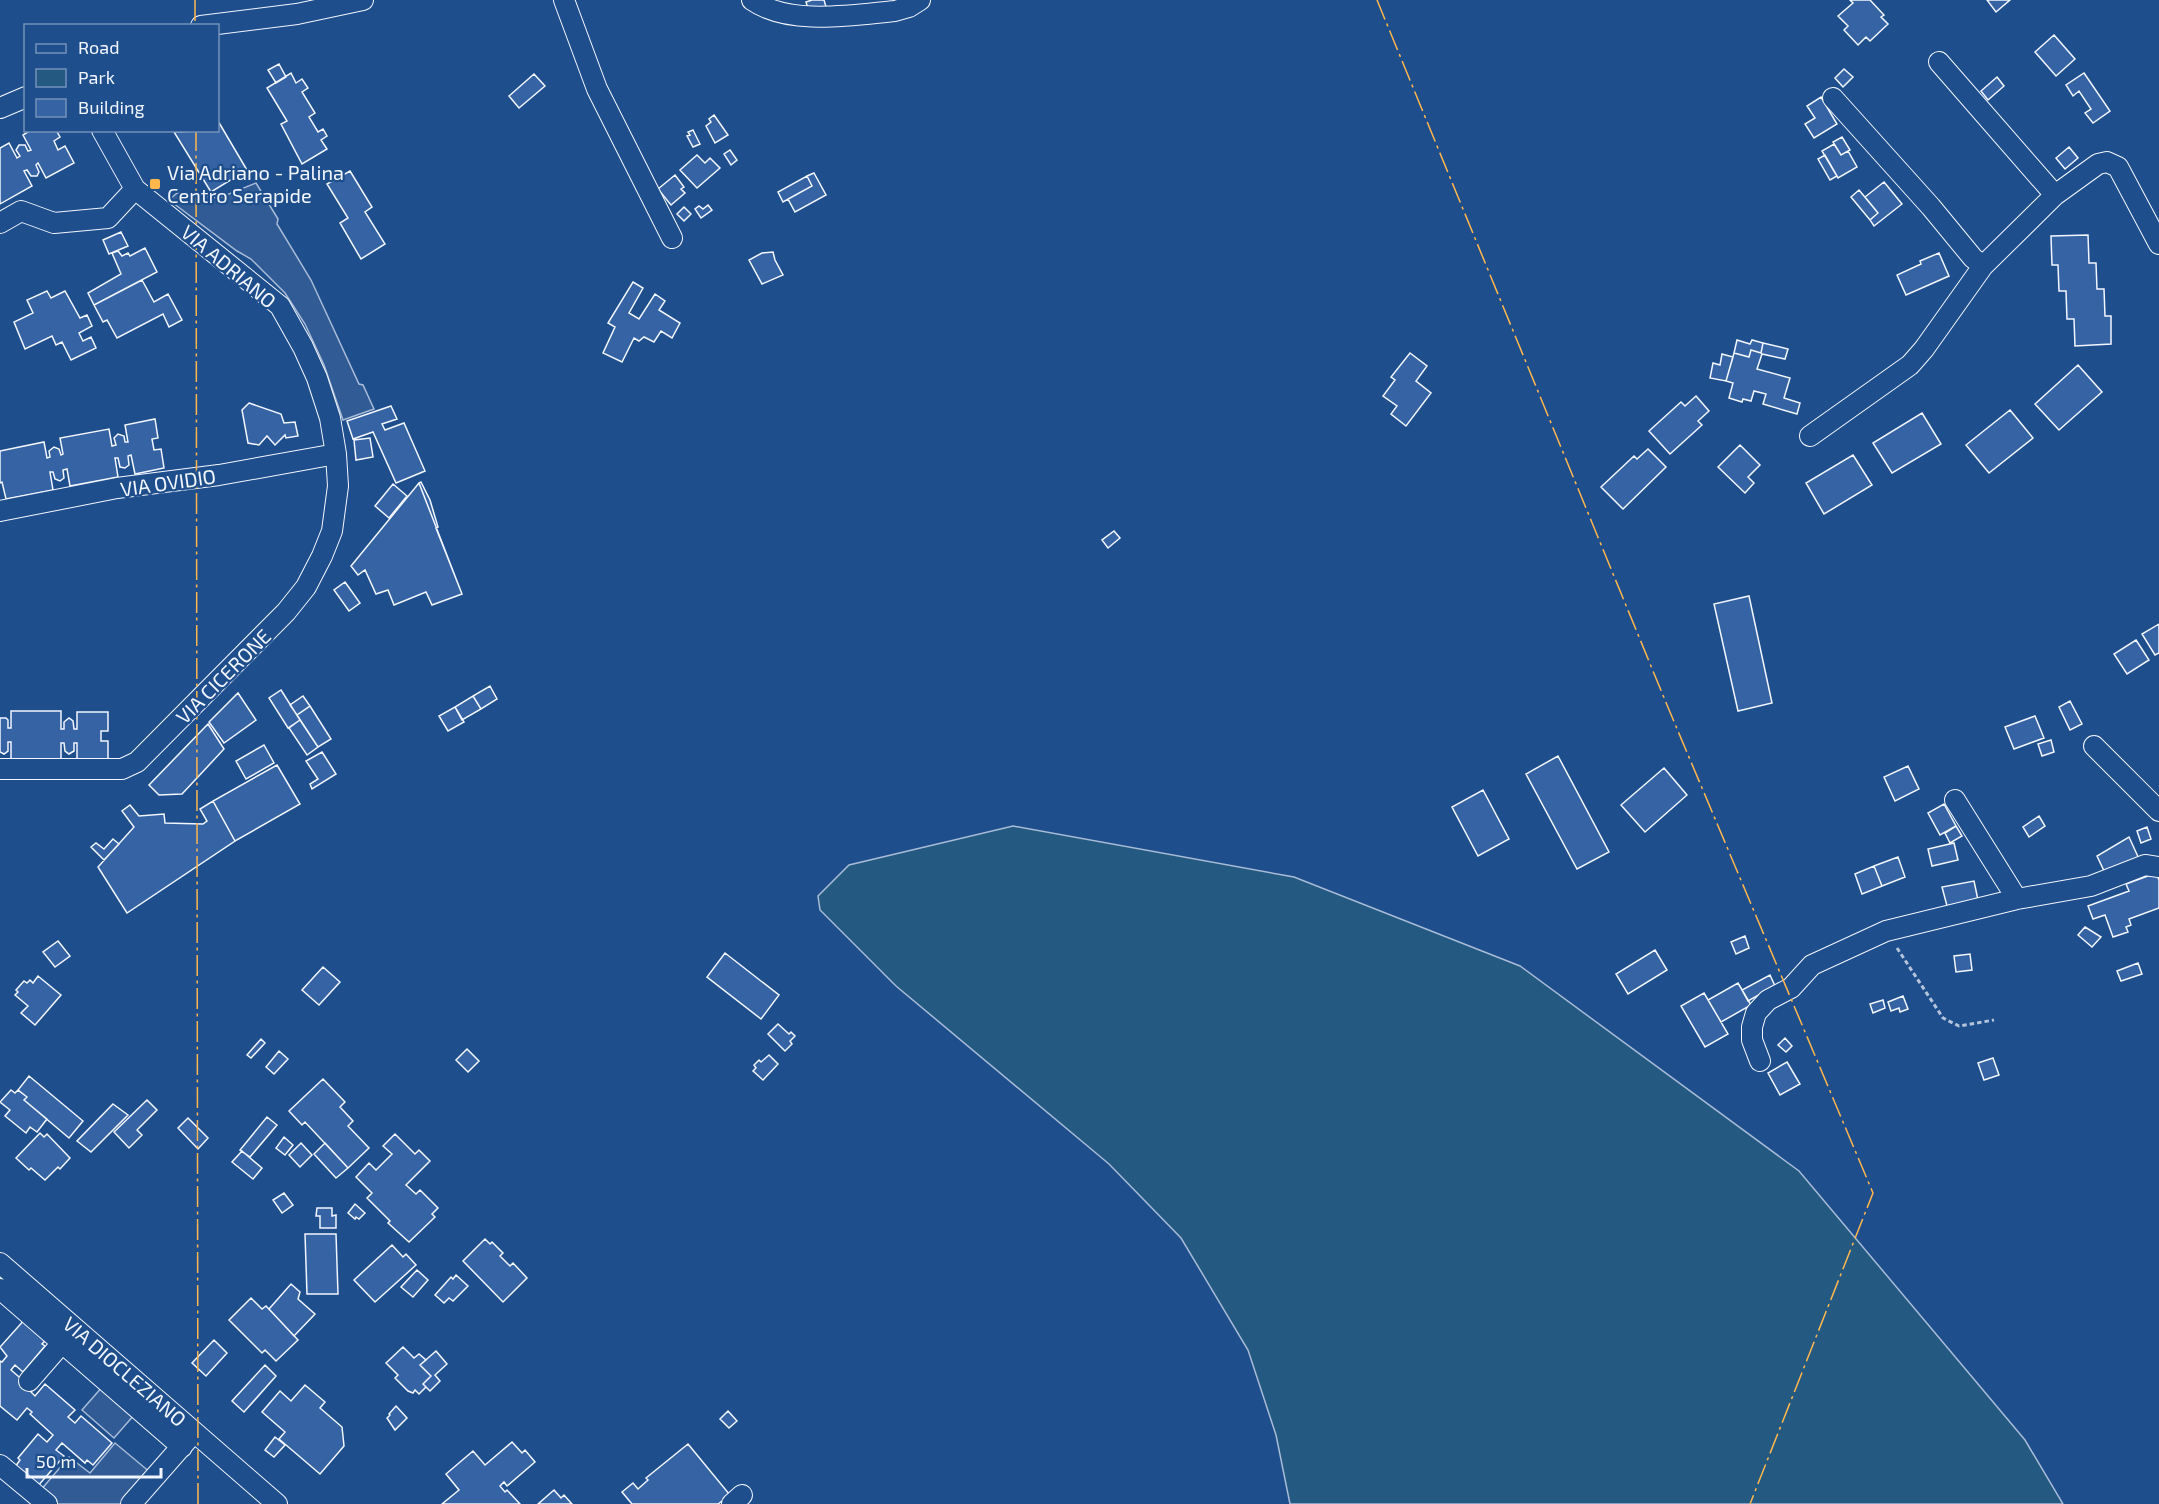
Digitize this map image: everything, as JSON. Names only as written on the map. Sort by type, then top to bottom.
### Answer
[{"type":"street","points":[[217,24],[297,14],[363,0]]},
{"type":"street","points":[[564,0],[597,89],[672,238]]},
{"type":"street","points":[[752,0],[781,13],[803,16],[895,11],[909,7],[920,0]]},
{"type":"street","points":[[1939,62],[2055,195]]},
{"type":"street","points":[[0,108],[24,98]]},
{"type":"street","points":[[1833,98],[1931,207],[1973,258],[1983,266]]},
{"type":"street","name":"VIA ADRIANO","points":[[103,132],[135,189],[280,306],[317,378],[330,418],[336,454]]},
{"type":"street","points":[[1810,436],[1910,365],[1983,266],[2055,195],[2098,164],[2107,162],[2113,164],[2121,172],[2159,244]]},
{"type":"street","points":[[0,223],[21,211],[54,223],[108,218],[135,189]]},
{"type":"street","name":"VIA OVIDIO","points":[[0,512],[117,488],[219,475],[336,454]]},
{"type":"street","name":"VIA CICERONE","points":[[0,769],[122,769],[137,762],[286,612],[306,587],[332,531],[339,486],[336,454]]},
{"type":"street","points":[[2094,746],[2159,812]]},
{"type":"street","points":[[1955,800],[2017,899]]},
{"type":"street","points":[[1760,1061],[1752,1040],[1752,1027],[1756,1013],[1768,1000],[1791,988],[1812,965],[1886,931],[2017,899],[2091,886],[2145,865],[2159,867]]},
{"type":"street","name":"VIA DIOCLEZIANO","points":[[0,1263],[277,1504]]},
{"type":"street","points":[[20,1281],[4,1292],[182,1447]]},
{"type":"street","points":[[29,1381],[62,1343]]},
{"type":"street","points":[[131,1504],[195,1432]]},
{"type":"street","points":[[0,1465],[46,1504]]},
{"type":"path","points":[[1886,931],[1943,1018],[1959,1026],[1994,1020]]},
{"type":"green space","points":[[1013,826],[1294,877],[1520,966],[1799,1171],[2025,1440],[2063,1504],[1290,1504],[1276,1435],[1248,1350],[1181,1238],[1109,1164],[896,986],[820,910],[818,896],[849,865]]},
{"type":"shaded area","points":[[256,183],[278,219],[277,224],[311,280],[359,384],[363,385],[374,409],[343,420],[324,365],[305,324],[285,293],[251,259],[169,200],[177,193],[219,198]]},
{"type":"shaded area","points":[[110,1378],[142,1406],[114,1438],[82,1410]]},
{"type":"shaded area","points":[[115,1443],[151,1473],[125,1504],[55,1504],[40,1491],[69,1457],[90,1473]]},
{"type":"building","points":[[824,0],[827,10],[809,12],[806,2]]},
{"type":"building","points":[[1850,0],[1870,0],[1884,15],[1881,17],[1888,24],[1870,41],[1866,37],[1858,45],[1844,30],[1848,26],[1838,16],[1853,3]]},
{"type":"building","points":[[1987,0],[2010,0],[1996,12]]},
{"type":"building","points":[[2054,35],[2075,59],[2056,76],[2035,52]]},
{"type":"building","points":[[279,64],[286,77],[276,83],[268,70]]},
{"type":"building","points":[[1844,69],[1853,77],[1843,87],[1835,78]]},
{"type":"building","points":[[291,73],[296,83],[302,79],[308,88],[302,92],[315,113],[309,117],[318,132],[323,129],[327,136],[321,140],[327,149],[302,164],[281,124],[287,121],[267,88]]},
{"type":"building","points":[[2084,73],[2110,111],[2093,123],[2085,113],[2091,109],[2079,91],[2073,96],[2066,85]]},
{"type":"building","points":[[534,74],[545,86],[519,108],[509,96]]},
{"type":"building","points":[[1997,77],[2004,86],[1988,100],[1981,91]]},
{"type":"building","points":[[1821,97],[1837,124],[1814,138],[1805,124],[1815,118],[1807,106]]},
{"type":"building","points":[[714,115],[728,135],[715,143],[706,126]]},
{"type":"building","points":[[219,123],[247,170],[211,192],[174,132],[219,132]]},
{"type":"building","points":[[693,130],[700,144],[693,147],[687,136],[690,135],[688,132]]},
{"type":"building","points":[[28,132],[57,132],[60,137],[54,141],[58,150],[65,146],[74,163],[46,178],[38,163],[36,165],[39,172],[37,176],[31,176],[27,170],[24,171],[32,186],[0,204],[0,148],[9,143],[17,158],[20,156],[16,150],[19,145],[25,145],[28,151],[31,150],[23,135]]},
{"type":"building","points":[[1842,137],[1850,150],[1841,155],[1833,142]]},
{"type":"building","points":[[1834,144],[1841,155],[1848,151],[1857,167],[1838,178],[1822,151]]},
{"type":"building","points":[[2069,147],[2078,158],[2065,169],[2056,158]]},
{"type":"building","points":[[730,150],[737,160],[731,165],[724,154]]},
{"type":"building","points":[[697,155],[705,163],[710,158],[720,168],[697,188],[680,170]]},
{"type":"building","points":[[1825,155],[1837,176],[1830,180],[1818,159]]},
{"type":"building","points":[[350,171],[372,207],[365,212],[385,244],[361,259],[340,223],[348,218],[327,184]]},
{"type":"building","points":[[814,173],[826,195],[795,212],[788,199],[812,186],[807,176]]},
{"type":"building","points":[[675,175],[684,187],[681,189],[685,193],[671,205],[658,189]]},
{"type":"building","points":[[807,176],[812,186],[783,202],[778,192]]},
{"type":"building","points":[[1884,182],[1902,204],[1874,226],[1870,220],[1878,213],[1865,197]]},
{"type":"building","points":[[1859,190],[1878,213],[1870,220],[1851,197]]},
{"type":"building","points":[[708,205],[712,210],[701,218],[695,209],[699,206],[703,209]]},
{"type":"building","points":[[684,207],[691,214],[684,221],[677,214]]},
{"type":"building","points":[[121,232],[128,246],[109,254],[103,240]]},
{"type":"building","points":[[2088,235],[2089,263],[2096,263],[2097,289],[2104,289],[2105,316],[2111,316],[2111,344],[2075,346],[2074,319],[2067,319],[2066,291],[2059,291],[2058,265],[2052,265],[2051,236]]},
{"type":"building","points":[[145,248],[157,272],[94,305],[88,293],[121,274],[112,253],[118,251],[122,256],[128,253],[130,256]]},
{"type":"building","points":[[773,252],[783,275],[762,284],[749,260],[762,253]]},
{"type":"building","points":[[1939,253],[1949,276],[1906,295],[1897,275]]},
{"type":"building","points":[[142,280],[154,302],[168,294],[182,320],[169,327],[163,314],[117,338],[107,320],[103,322],[94,305]]},
{"type":"building","points":[[633,282],[643,288],[629,313],[639,319],[655,294],[665,301],[659,310],[680,323],[672,338],[661,331],[654,342],[644,337],[639,341],[634,338],[622,362],[603,353],[615,327],[608,323]]},
{"type":"building","points":[[47,291],[51,298],[65,291],[80,318],[87,315],[92,326],[79,333],[83,341],[91,337],[96,348],[71,360],[62,342],[56,345],[52,336],[25,349],[14,322],[33,313],[27,300]]},
{"type":"building","points":[[1737,340],[1750,344],[1752,340],[1763,343],[1761,353],[1751,350],[1749,357],[1734,353]]},
{"type":"building","points":[[1763,343],[1788,349],[1785,359],[1762,354],[1757,369],[1790,378],[1784,398],[1800,403],[1797,414],[1763,404],[1766,394],[1754,391],[1751,401],[1743,399],[1742,402],[1729,398],[1733,383],[1726,381],[1734,353],[1749,357],[1751,350],[1761,353]]},
{"type":"building","points":[[1410,353],[1427,366],[1416,381],[1431,393],[1406,426],[1391,414],[1397,406],[1383,396],[1395,380],[1391,377]]},
{"type":"building","points":[[1722,354],[1733,357],[1726,381],[1710,378],[1713,363],[1720,365]]},
{"type":"building","points":[[2078,365],[2102,392],[2059,430],[2035,404]]},
{"type":"building","points":[[1696,396],[1709,411],[1698,421],[1702,425],[1670,454],[1649,431],[1681,402],[1685,406]]},
{"type":"building","points":[[249,403],[281,414],[284,423],[295,422],[298,436],[286,438],[285,435],[275,445],[267,436],[259,445],[248,443],[242,410]]},
{"type":"building","points":[[391,406],[397,419],[382,424],[385,430],[404,423],[425,471],[396,483],[373,432],[353,439],[347,421]]},
{"type":"building","points":[[2010,410],[2033,438],[1989,473],[1966,445]]},
{"type":"building","points":[[1922,413],[1941,444],[1892,473],[1873,443]]},
{"type":"building","points":[[155,419],[158,438],[152,439],[154,450],[161,449],[164,468],[135,474],[131,455],[128,456],[129,465],[125,468],[120,467],[118,458],[115,458],[118,477],[70,486],[67,469],[63,470],[64,478],[60,481],[55,479],[53,472],[50,472],[53,490],[6,499],[2,482],[0,483],[0,451],[44,442],[47,458],[50,457],[49,451],[54,447],[59,449],[61,455],[63,454],[60,438],[109,429],[112,446],[116,445],[114,438],[118,434],[124,436],[125,442],[128,442],[125,425]]},
{"type":"building","points":[[370,438],[373,457],[356,460],[354,440]]},
{"type":"building","points":[[1740,445],[1760,465],[1748,477],[1754,483],[1745,493],[1718,467]]},
{"type":"building","points":[[1648,449],[1666,467],[1623,509],[1601,487],[1634,456],[1637,459]]},
{"type":"building","points":[[1853,455],[1872,485],[1824,514],[1806,483]]},
{"type":"building","points":[[421,482],[430,500],[438,527],[436,528],[419,483]]},
{"type":"building","points":[[419,483],[462,594],[432,605],[426,592],[394,605],[388,590],[376,594],[365,570],[358,575],[351,566]]},
{"type":"building","points":[[393,484],[407,496],[389,518],[375,506]]},
{"type":"building","points":[[1114,531],[1120,538],[1108,548],[1102,540]]},
{"type":"building","points":[[345,582],[360,603],[349,611],[334,590]]},
{"type":"building","points":[[1749,596],[1772,703],[1738,711],[1714,604]]},
{"type":"building","points":[[2159,624],[2159,653],[2155,655],[2142,634]]},
{"type":"building","points":[[2136,640],[2149,660],[2127,674],[2114,654]]},
{"type":"building","points":[[490,686],[497,699],[481,709],[473,696]]},
{"type":"building","points":[[281,690],[300,720],[288,728],[269,698]]},
{"type":"building","points":[[238,693],[256,720],[224,743],[209,722]]},
{"type":"building","points":[[303,696],[310,706],[297,715],[290,705]]},
{"type":"building","points":[[473,696],[481,709],[462,720],[455,707]]},
{"type":"building","points":[[2070,701],[2082,724],[2070,730],[2059,707]]},
{"type":"building","points":[[310,706],[331,739],[318,747],[297,715]]},
{"type":"building","points":[[455,707],[464,722],[448,731],[439,716]]},
{"type":"building","points":[[11,711],[61,711],[61,729],[64,729],[64,722],[69,718],[73,721],[74,729],[77,729],[77,712],[108,712],[108,731],[101,731],[101,741],[108,741],[108,761],[77,761],[77,743],[74,743],[74,751],[69,754],[65,751],[64,743],[61,743],[61,760],[11,761],[11,742],[8,742],[8,751],[4,754],[0,752],[0,718],[6,718],[8,728],[11,728]]},
{"type":"building","points":[[2035,716],[2044,738],[2014,749],[2005,727]]},
{"type":"building","points":[[300,720],[318,747],[307,755],[289,728]]},
{"type":"building","points":[[208,724],[224,749],[182,794],[159,795],[149,785]]},
{"type":"building","points":[[2051,740],[2054,752],[2042,756],[2038,744]]},
{"type":"building","points":[[264,745],[274,763],[246,779],[236,761]]},
{"type":"building","points":[[322,752],[336,774],[312,789],[310,784],[318,779],[306,761]]},
{"type":"building","points":[[1558,756],[1609,852],[1577,869],[1526,774]]},
{"type":"building","points":[[277,765],[300,804],[235,841],[213,801]]},
{"type":"building","points":[[1908,766],[1919,789],[1895,801],[1884,777]]},
{"type":"building","points":[[1664,768],[1687,795],[1645,832],[1621,805]]},
{"type":"building","points":[[1483,790],[1509,839],[1478,856],[1452,807]]},
{"type":"building","points":[[213,801],[235,841],[127,913],[98,867],[134,827],[122,811],[130,805],[139,816],[164,814],[165,823],[203,824],[207,821],[200,809]]},
{"type":"building","points":[[1944,804],[1956,826],[1940,835],[1928,813]]},
{"type":"building","points":[[2039,816],[2045,826],[2029,837],[2023,827]]},
{"type":"building","points":[[1956,826],[1962,836],[1950,843],[1945,833]]},
{"type":"building","points":[[2147,827],[2151,839],[2141,843],[2137,831]]},
{"type":"building","points":[[2129,837],[2140,861],[2106,875],[2097,856]]},
{"type":"building","points":[[113,839],[119,844],[104,860],[91,847],[96,843],[104,849]]},
{"type":"building","points":[[1954,843],[1958,860],[1932,866],[1928,849]]},
{"type":"building","points":[[1898,857],[1905,877],[1882,886],[1874,866]]},
{"type":"building","points":[[1874,866],[1882,886],[1862,894],[1855,874]]},
{"type":"building","points":[[2156,873],[2159,880],[2159,908],[2129,919],[2131,925],[2126,927],[2128,932],[2113,937],[2105,915],[2093,919],[2088,906],[2129,891],[2126,884]]},
{"type":"building","points":[[1974,881],[1978,900],[1947,906],[1942,887]]},
{"type":"building","points":[[2085,927],[2101,937],[2092,947],[2078,935]]},
{"type":"building","points":[[1745,936],[1749,948],[1736,954],[1731,942]]},
{"type":"building","points":[[58,941],[70,956],[55,967],[43,952]]},
{"type":"building","points":[[1655,950],[1667,970],[1628,994],[1616,974]]},
{"type":"building","points":[[725,953],[779,995],[761,1019],[707,977]]},
{"type":"building","points":[[1970,954],[1972,970],[1956,972],[1954,956]]},
{"type":"building","points":[[2138,963],[2142,974],[2121,981],[2117,971]]},
{"type":"building","points":[[323,967],[340,982],[319,1005],[302,990]]},
{"type":"building","points":[[1770,975],[1775,986],[1748,1001],[1742,990]]},
{"type":"building","points":[[38,976],[61,995],[35,1025],[21,1013],[28,1006],[15,995],[18,992],[16,990],[24,981],[27,983],[30,980],[33,983]]},
{"type":"building","points":[[1738,983],[1751,1005],[1721,1022],[1708,1000]]},
{"type":"building","points":[[1704,993],[1728,1034],[1705,1047],[1681,1006]]},
{"type":"building","points":[[1903,996],[1908,1009],[1900,1012],[1899,1008],[1891,1011],[1888,1002]]},
{"type":"building","points":[[1883,1000],[1885,1008],[1873,1013],[1870,1004]]},
{"type":"building","points":[[778,1024],[789,1034],[791,1032],[795,1036],[790,1041],[792,1044],[785,1051],[768,1034]]},
{"type":"building","points":[[1785,1038],[1792,1046],[1786,1052],[1778,1045]]},
{"type":"building","points":[[261,1039],[265,1043],[251,1058],[247,1055]]},
{"type":"building","points":[[467,1049],[479,1061],[468,1072],[456,1060]]},
{"type":"building","points":[[279,1051],[288,1059],[274,1074],[266,1067]]},
{"type":"building","points":[[769,1055],[778,1064],[763,1080],[753,1071],[756,1068],[754,1065]]},
{"type":"building","points":[[1993,1058],[1999,1075],[1984,1080],[1978,1063]]},
{"type":"building","points":[[1787,1062],[1800,1084],[1780,1095],[1768,1073]]},
{"type":"building","points":[[29,1076],[83,1121],[69,1138],[24,1100],[27,1097],[18,1090]]},
{"type":"building","points":[[323,1079],[345,1102],[340,1107],[353,1121],[348,1126],[369,1148],[348,1168],[305,1122],[302,1125],[289,1111]]},
{"type":"building","points":[[11,1090],[15,1093],[18,1090],[27,1097],[24,1100],[47,1119],[37,1132],[30,1127],[26,1133],[5,1116],[10,1110],[0,1102]]},
{"type":"building","points":[[147,1100],[157,1110],[137,1130],[142,1135],[129,1148],[114,1132]]},
{"type":"building","points":[[113,1104],[128,1115],[91,1152],[77,1141]]},
{"type":"building","points":[[267,1117],[277,1125],[250,1157],[240,1150]]},
{"type":"building","points":[[188,1118],[208,1138],[198,1149],[178,1128]]},
{"type":"building","points":[[40,1133],[44,1137],[47,1134],[70,1158],[45,1180],[16,1158]]},
{"type":"building","points":[[395,1134],[415,1154],[419,1150],[430,1161],[406,1185],[416,1194],[420,1190],[438,1208],[432,1214],[435,1217],[409,1242],[388,1223],[390,1221],[367,1198],[372,1193],[356,1177],[369,1163],[376,1170],[392,1154],[383,1146]]},
{"type":"building","points":[[284,1137],[293,1145],[285,1155],[276,1148]]},
{"type":"building","points":[[301,1143],[312,1155],[300,1167],[289,1155]]},
{"type":"building","points":[[325,1143],[348,1168],[336,1178],[314,1154]]},
{"type":"building","points":[[242,1151],[262,1168],[253,1179],[232,1162]]},
{"type":"building","points":[[284,1193],[293,1205],[282,1213],[273,1200]]},
{"type":"building","points":[[355,1204],[365,1213],[359,1219],[356,1217],[355,1219],[348,1213]]},
{"type":"building","points":[[317,1208],[332,1208],[332,1216],[336,1215],[336,1228],[320,1228],[320,1216],[316,1216]]},
{"type":"building","points":[[305,1234],[336,1234],[338,1294],[307,1294]]},
{"type":"building","points":[[485,1239],[490,1244],[492,1242],[503,1253],[500,1256],[510,1266],[513,1263],[527,1278],[503,1302],[463,1261]]},
{"type":"building","points":[[392,1245],[403,1257],[406,1254],[416,1265],[375,1302],[354,1280]]},
{"type":"building","points":[[417,1270],[428,1280],[413,1297],[401,1287]]},
{"type":"building","points":[[456,1275],[468,1286],[453,1301],[449,1298],[444,1303],[435,1295],[451,1277],[453,1279]]},
{"type":"building","points":[[291,1284],[300,1292],[298,1299],[315,1314],[294,1336],[269,1309]]},
{"type":"building","points":[[251,1298],[262,1309],[266,1306],[298,1340],[276,1361],[265,1350],[262,1353],[229,1320]]},
{"type":"building","points":[[26,1318],[48,1338],[42,1344],[45,1346],[23,1372],[15,1365],[11,1370],[33,1389],[31,1392],[35,1396],[45,1384],[75,1410],[68,1417],[75,1423],[81,1416],[112,1443],[93,1465],[87,1460],[85,1463],[62,1443],[56,1450],[64,1456],[37,1487],[15,1467],[20,1460],[18,1458],[38,1434],[47,1442],[53,1435],[30,1414],[32,1412],[27,1408],[17,1420],[0,1406],[0,1361],[2,1362],[7,1356],[0,1347]]},
{"type":"building","points":[[214,1340],[227,1353],[206,1376],[192,1363]]},
{"type":"building","points":[[403,1347],[414,1358],[419,1354],[426,1360],[420,1365],[431,1376],[423,1384],[426,1387],[419,1394],[415,1390],[413,1393],[408,1391],[395,1378],[398,1375],[386,1363]]},
{"type":"building","points":[[436,1351],[447,1364],[435,1375],[440,1381],[430,1391],[423,1384],[431,1376],[420,1365]]},
{"type":"building","points":[[265,1365],[276,1376],[244,1412],[232,1401]]},
{"type":"building","points":[[305,1385],[325,1402],[320,1408],[342,1427],[344,1446],[320,1474],[279,1439],[285,1432],[262,1412],[280,1391],[291,1401]]},
{"type":"building","points":[[396,1406],[407,1418],[395,1430],[387,1418]]},
{"type":"building","points":[[728,1411],[737,1421],[729,1428],[720,1419]]},
{"type":"building","points":[[275,1437],[285,1445],[274,1457],[265,1450]]},
{"type":"building","points":[[512,1442],[522,1453],[525,1450],[535,1462],[507,1486],[504,1482],[500,1486],[520,1504],[442,1504],[459,1490],[446,1474],[473,1451],[485,1465]]},
{"type":"building","points":[[688,1444],[730,1495],[718,1504],[632,1504],[622,1492],[633,1483],[638,1489],[648,1480],[646,1478]]},
{"type":"building","points":[[554,1490],[561,1498],[564,1495],[572,1504],[538,1504]]},
{"type":"power","points":[[195,0],[195,24]]},
{"type":"power","points":[[1377,0],[1667,705],[1873,1193],[1750,1504]]},
{"type":"power","points":[[196,132],[198,1504]]},
{"type":"place","name":"Via Adriano - Palina Centro Serapide","points":[[155,184]]}]
